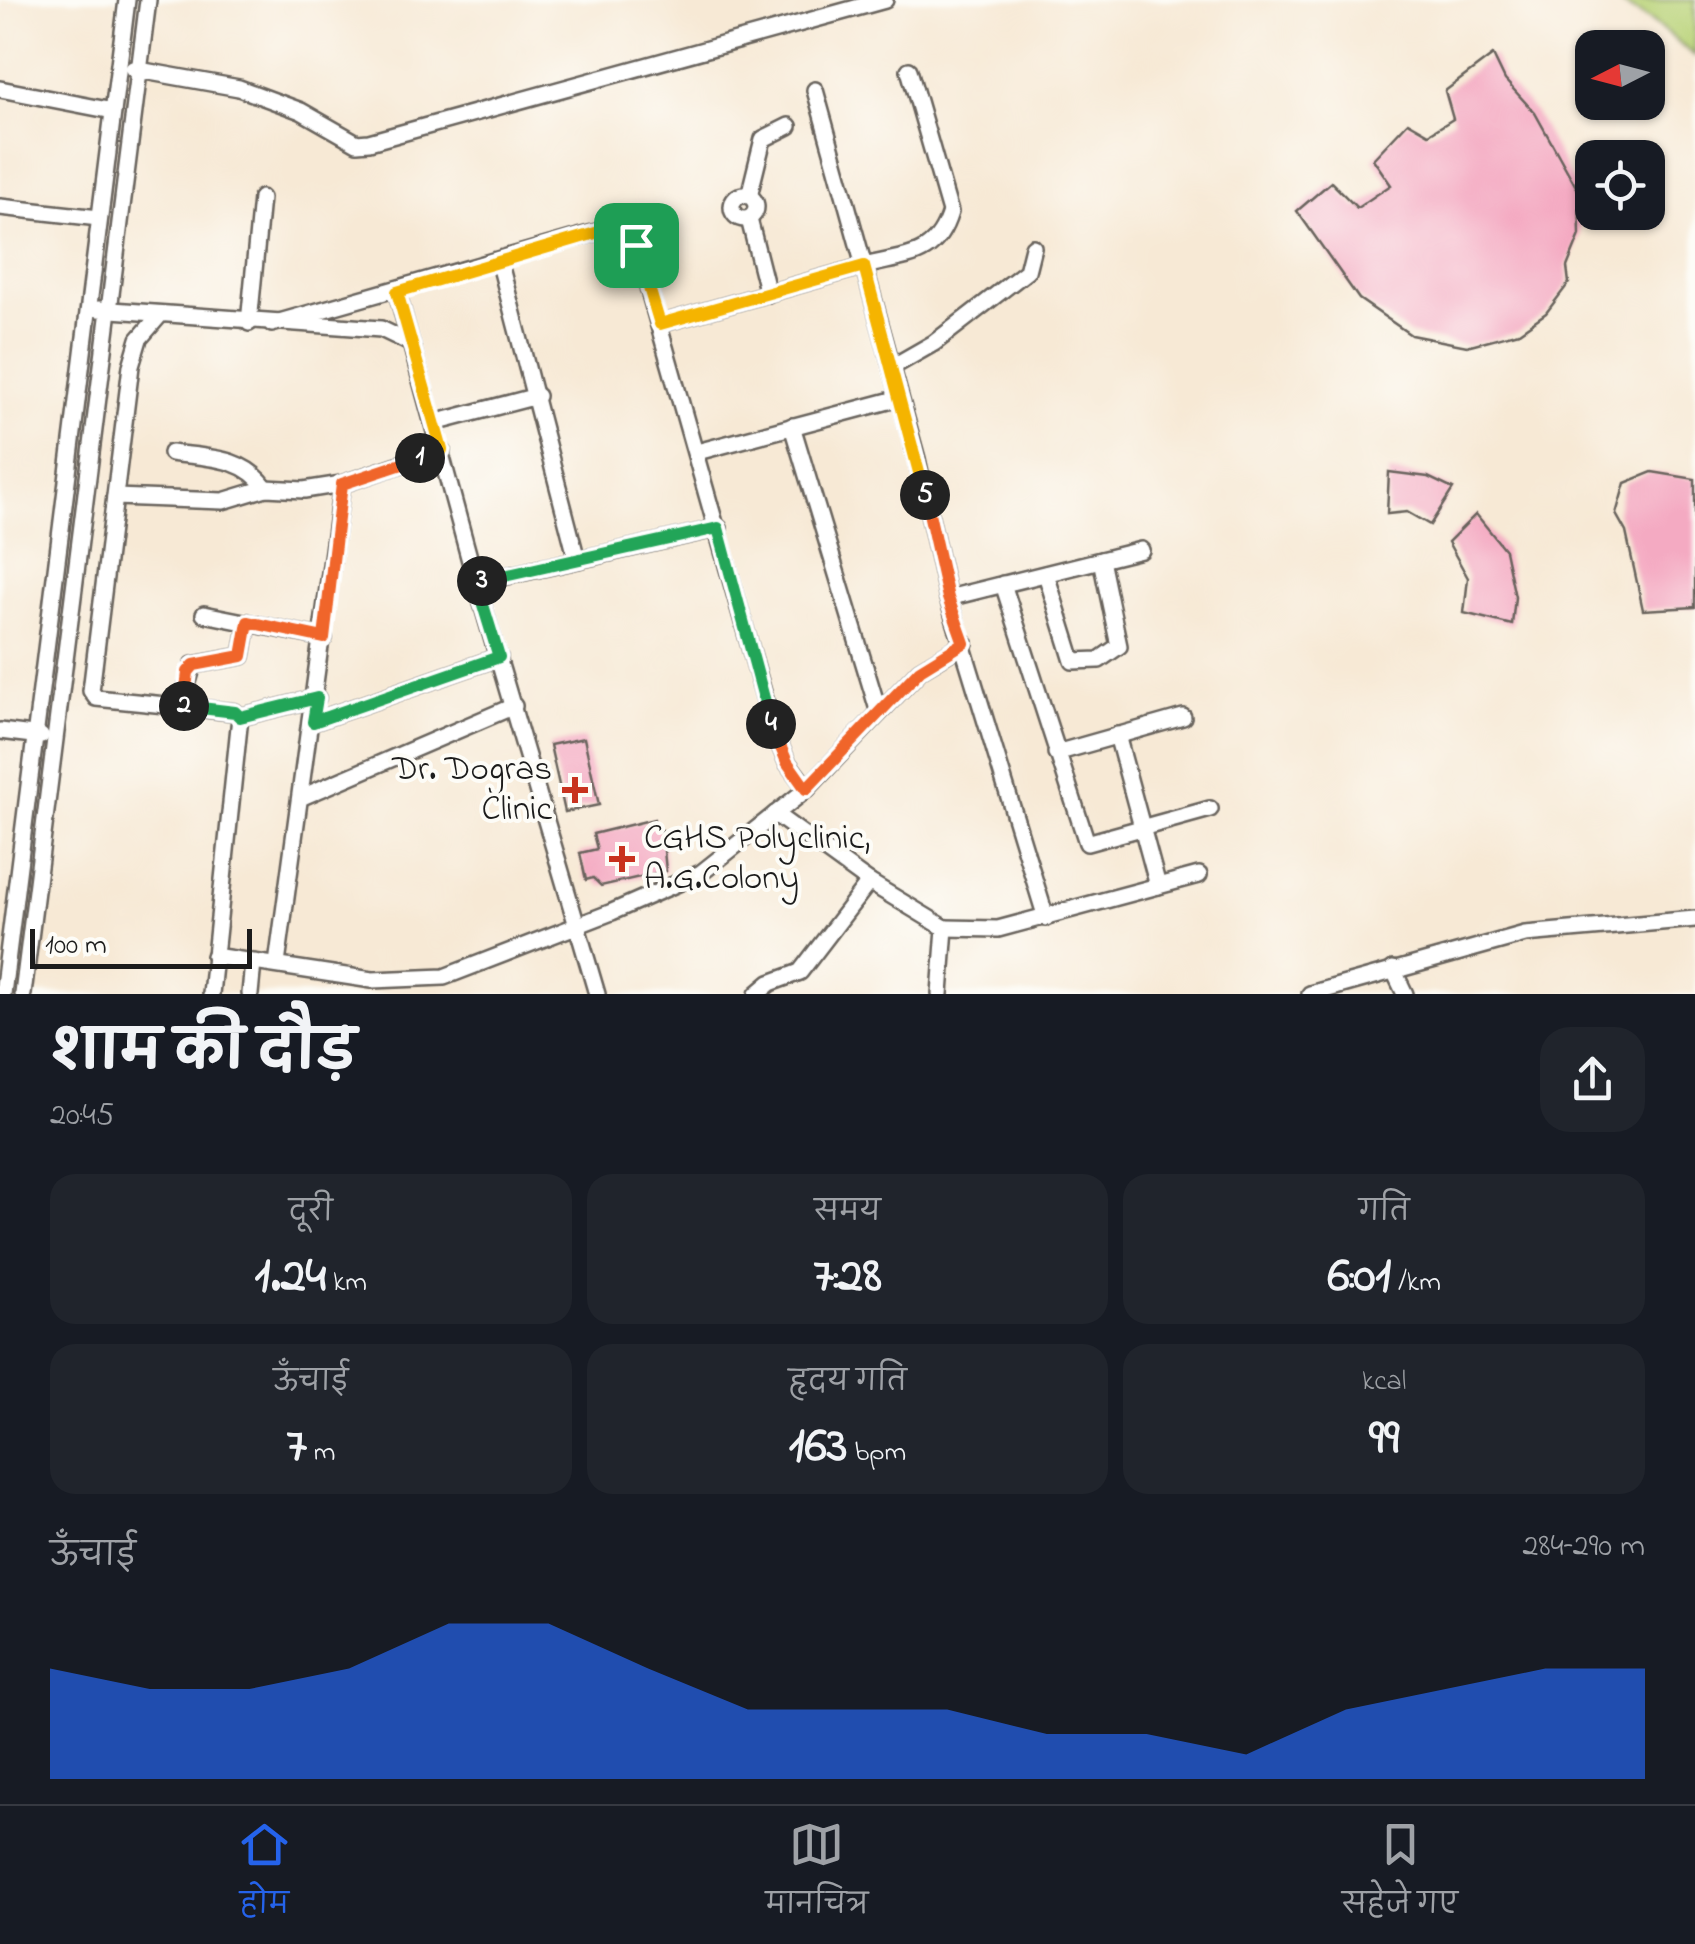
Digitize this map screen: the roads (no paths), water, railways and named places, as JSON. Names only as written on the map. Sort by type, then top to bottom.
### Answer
[{"type":"street","points":[[2,994],[126,0]]},
{"type":"street","points":[[22,994],[148,0]]},
{"type":"street","points":[[119,67],[239,88],[301,111],[343,137],[369,142],[885,0]]},
{"type":"street","points":[[660,324],[932,248],[950,212],[908,70]]},
{"type":"street","points":[[0,89],[114,111]]},
{"type":"street","points":[[814,90],[892,366],[948,598],[1046,918]]},
{"type":"street","points":[[768,294],[749,219],[756,206],[750,196],[763,139],[789,126]]},
{"type":"street","points":[[249,323],[261,198]]},
{"type":"street","points":[[0,208],[99,218]]},
{"type":"street","points":[[272,324],[620,228],[636,245],[774,731],[787,762],[806,789]]},
{"type":"street","points":[[892,366],[934,344],[1027,272],[1032,247]]},
{"type":"street","points":[[500,260],[577,560]]},
{"type":"street","points":[[397,292],[476,582],[597,994]]},
{"type":"street","points":[[372,299],[381,329]]},
{"type":"street","points":[[88,307],[249,323],[381,329],[410,343]]},
{"type":"street","points":[[159,316],[138,339],[131,366],[92,691],[96,698],[235,712],[240,717]]},
{"type":"street","points":[[434,422],[537,396]]},
{"type":"street","points":[[697,452],[900,398]]},
{"type":"street","points":[[792,426],[879,713]]},
{"type":"street","points":[[114,497],[223,501],[266,488],[314,490],[442,450]]},
{"type":"street","points":[[171,453],[241,464],[254,471],[266,488]]},
{"type":"street","points":[[277,964],[317,698],[342,484]]},
{"type":"street","points":[[476,582],[718,528]]},
{"type":"street","points":[[948,598],[1141,550]]},
{"type":"street","points":[[1046,574],[1073,661],[1099,660],[1118,646],[1101,560]]},
{"type":"street","points":[[1002,584],[1087,843],[1210,809]]},
{"type":"street","points":[[204,614],[324,638]]},
{"type":"street","points":[[181,706],[194,665],[242,656],[248,622]]},
{"type":"street","points":[[214,956],[372,980],[444,977],[578,925],[701,873],[806,789],[920,670],[964,643]]},
{"type":"street","points":[[313,722],[499,657]]},
{"type":"street","points":[[240,717],[317,698]]},
{"type":"street","points":[[302,797],[514,706]]},
{"type":"street","points":[[211,994],[240,717]]},
{"type":"street","points":[[1056,753],[1183,717]]},
{"type":"street","points":[[0,731],[54,736]]},
{"type":"street","points":[[1117,735],[1158,886]]},
{"type":"street","points":[[774,814],[869,882],[946,928],[974,932],[1046,918],[1198,875]]},
{"type":"street","points":[[756,994],[770,983],[794,976],[869,882]]},
{"type":"street","points":[[1310,994],[1525,934],[1695,919]]},
{"type":"street","points":[[940,994],[946,928]]},
{"type":"street","points":[[250,994],[254,963]]},
{"type":"street","points":[[1393,969],[1405,994]]},
{"type":"street","points":[[794,976],[801,994]]},
{"type":"place","name":"Dr. Dogras Clinic","points":[[575,790]]},
{"type":"place","name":"CGHS Polyclinic, A.G.Colony","points":[[622,859]]}]
